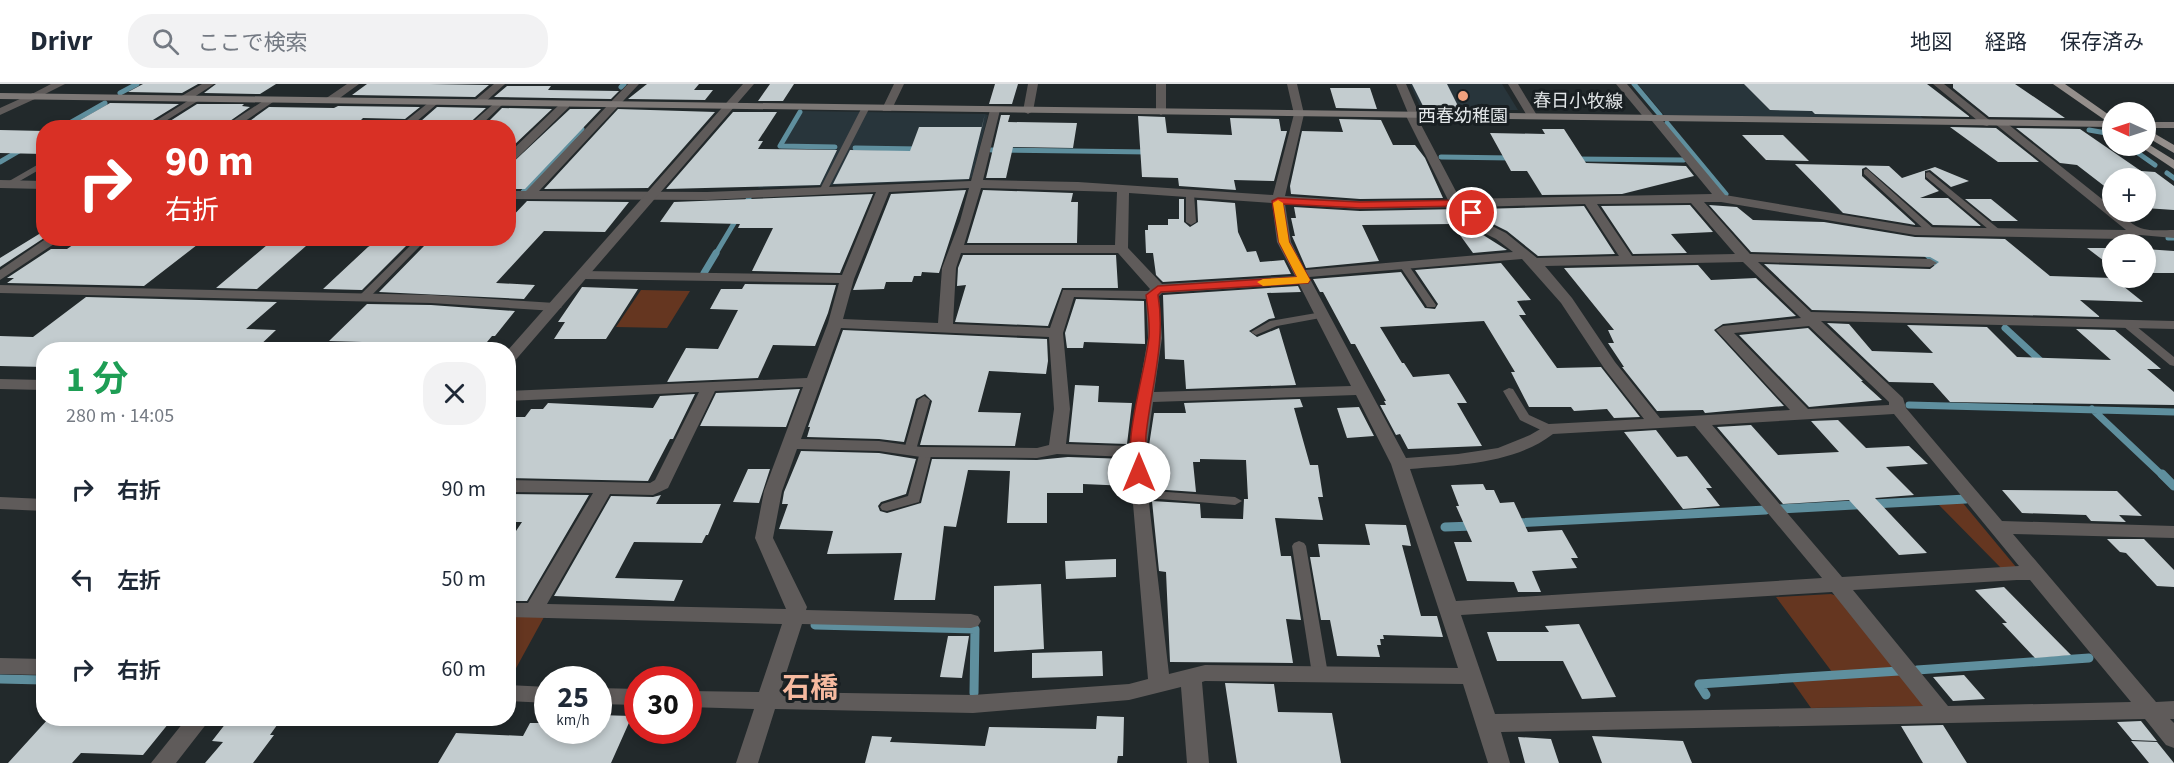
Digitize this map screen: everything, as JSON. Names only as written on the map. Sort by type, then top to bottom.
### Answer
[{"type":"main road","points":[[2058,84],[2102,116]]},
{"type":"main road","points":[[2076,84],[2103,102]]},
{"type":"main road","name":"春日小牧線","points":[[0,96],[865,109],[2102,123]]},
{"type":"main road","points":[[2156,125],[2174,125]]},
{"type":"main road","points":[[2156,138],[2174,150]]},
{"type":"main road","points":[[2156,153],[2174,165]]},
{"type":"street","points":[[0,112],[60,84]]},
{"type":"street","points":[[184,99],[209,84]]},
{"type":"street","points":[[330,101],[354,84]]},
{"type":"street","points":[[478,103],[500,84]]},
{"type":"street","points":[[529,195],[634,84]]},
{"type":"street","points":[[516,351],[749,84]]},
{"type":"street","points":[[887,109],[898,84]]},
{"type":"street","points":[[1028,111],[1034,84]]},
{"type":"street","points":[[1161,84],[1161,112]]},
{"type":"street","points":[[1292,84],[1299,114],[1278,201],[1284,242],[1400,464],[1472,676],[1498,763]]},
{"type":"street","points":[[1401,84],[1413,116],[1460,203],[1487,229],[1501,236],[1529,258],[1567,301],[1609,365],[1656,423]]},
{"type":"street","points":[[1513,84],[1533,117]]},
{"type":"street","points":[[1621,84],[1720,198]]},
{"type":"street","points":[[1938,84],[1987,123]]},
{"type":"street","points":[[239,120],[269,100]]},
{"type":"street","points":[[411,120],[433,102]]},
{"type":"street","points":[[480,120],[498,104]]},
{"type":"street","points":[[516,153],[565,105]]},
{"type":"street","points":[[945,328],[949,268],[966,221],[995,110]]},
{"type":"street","points":[[2000,123],[2138,232]]},
{"type":"street","points":[[4,184],[36,185]]},
{"type":"street","points":[[516,195],[652,196],[976,184],[1078,186],[1360,205],[1720,198],[1915,231],[2174,234]]},
{"type":"street","points":[[747,763],[798,607],[764,537],[773,491],[835,323],[847,279],[884,188]]},
{"type":"street","points":[[1121,249],[1123,190]]},
{"type":"street","points":[[1695,200],[1746,258],[1897,401],[1898,409],[2174,739]]},
{"type":"street","points":[[1589,201],[1628,260]]},
{"type":"street","points":[[0,276],[45,246]]},
{"type":"street","points":[[954,249],[1121,249],[1129,255],[1155,292],[1155,338],[1137,452],[1159,683]]},
{"type":"street","points":[[1057,449],[1062,409],[1056,333],[1068,293],[1155,292],[1404,265],[1529,258],[1628,260],[1746,258],[1930,263]]},
{"type":"street","points":[[583,275],[847,279]]},
{"type":"street","points":[[0,288],[363,298],[555,307]]},
{"type":"street","points":[[1803,414],[1723,330],[1811,319],[2174,325]]},
{"type":"street","points":[[835,323],[1056,333]]},
{"type":"street","points":[[516,396],[813,382]]},
{"type":"street","points":[[0,384],[36,385]]},
{"type":"street","points":[[516,486],[653,489],[662,484],[709,387]]},
{"type":"street","points":[[1145,397],[1361,390]]},
{"type":"street","points":[[1400,464],[1478,457],[1518,446],[1542,436],[1549,429],[1898,409]]},
{"type":"street","points":[[1699,420],[1837,584],[1942,714]]},
{"type":"street","points":[[792,444],[879,446],[918,451],[1037,453],[1057,449],[1137,452]]},
{"type":"street","points":[[532,611],[604,488]]},
{"type":"street","points":[[0,503],[36,505]]},
{"type":"street","points":[[1997,527],[2174,532]]},
{"type":"street","points":[[1449,609],[1837,584],[2036,574]]},
{"type":"street","points":[[516,610],[971,621]]},
{"type":"street","points":[[0,666],[36,667]]},
{"type":"street","points":[[702,699],[973,705],[1129,692],[1205,673],[1472,676]]},
{"type":"street","points":[[1191,676],[1198,763]]},
{"type":"street","points":[[516,693],[534,694]]},
{"type":"street","points":[[1487,723],[2174,710]]},
{"type":"street","points":[[162,763],[193,726]]},
{"type":"lane","points":[[161,120],[196,99]]},
{"type":"lane","points":[[823,190],[865,109]]},
{"type":"lane","points":[[4,184],[36,167]]},
{"type":"lane","points":[[1867,172],[1931,231]]},
{"type":"lane","points":[[1929,175],[1997,232]]},
{"type":"lane","points":[[1190,194],[1191,222]]},
{"type":"lane","points":[[363,298],[415,246]]},
{"type":"lane","points":[[1404,265],[1431,305]]},
{"type":"lane","points":[[1257,332],[1274,323],[1322,315]]},
{"type":"lane","points":[[2127,324],[2174,363]]},
{"type":"lane","points":[[1509,391],[1524,417],[1549,429]]},
{"type":"lane","points":[[887,507],[914,499],[924,400]]},
{"type":"lane","points":[[1140,494],[1234,501]]},
{"type":"lane","points":[[1299,546],[1320,674]]},
{"type":"shaded area","name":"西春幼稚園","points":[[1410,84],[1502,84],[1518,110],[1427,111],[1421,109]]},
{"type":"shaded area","points":[[1638,84],[1885,84],[1884,88],[1924,119],[1664,115]]},
{"type":"shaded area","points":[[803,111],[988,115],[972,177],[968,180],[758,188]]},
{"type":"shaded area","points":[[641,290],[690,291],[667,328],[616,327]]},
{"type":"shaded area","points":[[1962,502],[2016,567],[2001,568],[1938,504]]},
{"type":"shaded area","points":[[1831,594],[1840,597],[1898,668],[1832,672],[1776,597]]},
{"type":"shaded area","points":[[516,616],[544,617],[516,668]]},
{"type":"shaded area","points":[[1903,674],[1924,706],[1811,708],[1792,681]]},
{"type":"building","points":[[143,84],[198,84],[182,93],[128,92]]},
{"type":"building","points":[[216,84],[276,84],[260,94],[204,93]]},
{"type":"building","points":[[367,84],[489,85],[475,97],[352,95]]},
{"type":"building","points":[[647,84],[699,84],[694,90],[713,90],[705,100],[628,99]]},
{"type":"building","points":[[770,84],[794,84],[783,101],[758,101]]},
{"type":"building","points":[[995,84],[1018,84],[1012,104],[989,104]]},
{"type":"building","points":[[1412,84],[1447,84],[1460,110],[1425,110]]},
{"type":"building","points":[[1744,84],[1927,84],[1970,117],[1815,114],[1812,111],[1770,110]]},
{"type":"building","points":[[1953,84],[2015,84],[2065,118],[1989,117],[1953,88]]},
{"type":"building","points":[[507,86],[551,86],[548,90],[619,91],[611,99],[494,97]]},
{"type":"building","points":[[1330,88],[1370,88],[1377,109],[1336,108]]},
{"type":"building","points":[[110,103],[179,104],[153,120],[80,120]]},
{"type":"building","points":[[197,104],[244,104],[242,106],[250,107],[231,120],[172,120]]},
{"type":"building","points":[[338,106],[420,107],[405,119],[251,120],[269,107],[334,108]]},
{"type":"building","points":[[437,107],[486,108],[473,120],[422,120]]},
{"type":"building","points":[[502,108],[552,109],[516,143],[516,120],[490,120]]},
{"type":"building","points":[[570,109],[601,109],[525,189],[516,189],[516,160]]},
{"type":"building","points":[[618,109],[715,112],[648,188],[544,189]]},
{"type":"building","points":[[733,112],[777,112],[758,141],[763,141],[758,149],[837,150],[820,185],[666,189]]},
{"type":"building","points":[[1001,115],[1010,115],[1008,122],[1077,123],[1073,148],[1013,147],[1006,178],[986,178]]},
{"type":"building","points":[[1138,116],[1165,117],[1167,133],[1232,135],[1230,118],[1279,119],[1281,131],[1287,131],[1274,181],[1234,180],[1236,190],[1179,186],[1178,178],[1142,177]]},
{"type":"building","points":[[1339,119],[1381,120],[1393,145],[1415,145],[1425,158],[1443,198],[1360,199],[1291,194],[1290,186],[1302,131],[1343,132]]},
{"type":"building","points":[[919,127],[982,127],[969,179],[833,184],[850,150],[910,151]]},
{"type":"building","points":[[1950,127],[1996,128],[2039,162],[1998,162]]},
{"type":"building","points":[[2016,128],[2080,129],[2102,144],[2102,156],[2119,156],[2137,168],[2102,168],[2102,184],[2077,165],[2060,163]]},
{"type":"building","points":[[1542,129],[1564,129],[1586,163],[1686,166],[1694,176],[1622,194],[1542,195],[1527,171],[1511,171],[1490,133],[1545,134]]},
{"type":"building","points":[[0,130],[36,131],[36,154],[0,153]]},
{"type":"building","points":[[1742,135],[1783,135],[1809,161],[1766,160]]},
{"type":"building","points":[[1795,164],[1889,166],[1902,178],[1935,167],[1969,181],[1951,187],[1930,170],[1925,171],[1925,179],[1939,191],[1920,198],[1948,198],[1981,226],[1933,225],[1866,167],[1862,169],[1862,176],[1916,225],[1843,213]]},
{"type":"building","points":[[2156,173],[2174,186],[2174,210],[2156,209]]},
{"type":"building","points":[[966,190],[939,273],[922,272],[921,276],[914,276],[912,282],[886,282],[884,289],[853,290],[891,194]]},
{"type":"building","points":[[983,190],[1073,193],[1071,202],[1078,202],[1077,243],[967,243]]},
{"type":"building","points":[[873,194],[840,273],[752,271],[773,228],[738,228],[740,224],[660,222],[674,202]]},
{"type":"building","points":[[1179,199],[1184,199],[1184,222],[1190,227],[1198,222],[1197,200],[1235,203],[1238,232],[1247,252],[1256,251],[1260,262],[1284,260],[1291,274],[1163,282],[1156,275],[1153,253],[1146,253],[1145,230],[1148,230],[1148,225],[1168,225],[1168,219],[1179,219]]},
{"type":"building","points":[[1965,199],[1991,199],[2018,221],[1992,221]]},
{"type":"building","points":[[527,201],[629,202],[605,232],[544,231],[496,283],[535,285],[524,299],[379,292],[424,246],[516,246],[516,213]]},
{"type":"building","points":[[1690,205],[1713,232],[1671,234],[1687,253],[1633,254],[1601,206]]},
{"type":"building","points":[[1709,205],[1737,207],[1753,220],[1824,222],[1915,237],[2005,239],[2050,276],[2102,278],[2102,288],[2126,288],[2143,302],[2080,300],[2100,317],[1812,310],[1764,264],[1930,269],[1939,262],[1930,257],[1751,252]]},
{"type":"building","points":[[1584,206],[1615,254],[1538,256],[1507,231],[1493,224],[1480,209]]},
{"type":"building","points":[[1294,207],[1360,211],[1461,209],[1480,233],[1507,250],[1473,253],[1452,224],[1362,225],[1379,261],[1306,268],[1292,236],[1295,236],[1291,218],[1296,218]]},
{"type":"building","points":[[36,236],[36,243],[0,267],[0,258]]},
{"type":"building","points":[[71,246],[196,246],[144,286],[7,283],[14,278],[7,278],[51,249],[67,249]]},
{"type":"building","points":[[266,246],[306,246],[257,289],[216,288]]},
{"type":"building","points":[[406,246],[362,290],[323,289],[368,247]]},
{"type":"building","points":[[2087,248],[2102,248],[2102,259]]},
{"type":"building","points":[[2156,250],[2174,251],[2174,273],[2156,273]]},
{"type":"building","points":[[963,255],[1116,255],[1118,288],[1062,288],[1048,326],[955,322],[966,285],[957,286],[958,268]]},
{"type":"building","points":[[1501,263],[1531,300],[1517,301],[1526,315],[1519,315],[1557,368],[1601,367],[1640,417],[1614,418],[1607,409],[1574,411],[1571,407],[1529,407],[1511,372],[1515,372],[1484,321],[1380,327],[1413,377],[1449,374],[1467,403],[1457,403],[1482,446],[1408,449],[1400,434],[1396,435],[1380,405],[1386,405],[1384,401],[1386,401],[1355,344],[1351,344],[1323,292],[1320,292],[1313,279],[1401,272],[1425,308],[1435,309],[1438,304],[1415,270]]},
{"type":"building","points":[[1698,265],[1711,280],[1756,278],[1796,316],[1723,324],[1714,330],[1784,406],[1705,413],[1703,410],[1657,411],[1622,367],[1624,367],[1608,343],[1614,343],[1608,330],[1614,330],[1564,268]]},
{"type":"building","points":[[745,284],[836,285],[815,346],[773,345],[758,378],[667,382],[686,348],[718,349],[738,310],[710,309],[721,289],[742,289]]},
{"type":"building","points":[[1298,286],[1301,292],[1267,293],[1275,318],[1249,331],[1257,337],[1279,328],[1296,385],[1186,389],[1184,360],[1165,359],[1163,295]]},
{"type":"building","points":[[582,287],[638,289],[606,339],[554,339],[565,322],[558,322]]},
{"type":"building","points":[[86,297],[277,302],[246,329],[276,330],[263,342],[36,342],[36,367],[0,366],[0,336],[33,337]]},
{"type":"building","points":[[1076,299],[1144,301],[1145,344],[1084,342],[1083,348],[1067,348],[1065,333]]},
{"type":"building","points":[[367,304],[431,305],[515,311],[495,336],[487,342],[329,341]]},
{"type":"building","points":[[1827,323],[1849,324],[1872,351],[1933,353],[1907,325],[1987,327],[2017,357],[2111,360],[2076,329],[2115,330],[2161,369],[2147,369],[2174,392],[2174,405],[1950,402],[1933,383],[1889,382]]},
{"type":"building","points":[[1808,328],[1882,400],[1809,407],[1739,335]]},
{"type":"building","points":[[843,330],[1047,339],[1046,374],[989,371],[978,412],[1021,413],[1015,446],[920,445],[932,401],[925,394],[916,399],[904,442],[807,437],[810,427],[808,427]]},
{"type":"building","points":[[1075,385],[1099,386],[1098,402],[1132,403],[1127,444],[1069,442]]},
{"type":"building","points":[[800,389],[786,427],[700,426],[716,393]]},
{"type":"building","points":[[695,394],[673,439],[670,439],[648,481],[516,478],[516,417],[525,417],[531,409],[543,409],[548,403],[653,408],[660,396]]},
{"type":"building","points":[[1300,399],[1303,407],[1294,408],[1310,465],[1318,465],[1323,497],[1318,497],[1323,520],[1275,518],[1281,556],[1291,556],[1301,620],[1286,619],[1293,663],[1170,662],[1166,572],[1159,571],[1152,501],[1200,504],[1201,518],[1243,519],[1244,499],[1248,499],[1246,460],[1200,459],[1200,462],[1193,462],[1196,492],[1152,489],[1148,452],[1154,413],[1186,413],[1184,403]]},
{"type":"building","points":[[1359,407],[1374,436],[1347,438],[1337,408]]},
{"type":"building","points":[[1838,420],[1866,448],[1909,446],[1928,464],[1886,467],[1914,495],[1875,498],[1927,553],[1899,555],[1849,500],[1783,504],[1717,427],[1751,425],[1778,455],[1839,452],[1811,421]]},
{"type":"building","points":[[1656,430],[1677,457],[1687,456],[1712,488],[1706,488],[1720,506],[1683,509],[1624,432]]},
{"type":"building","points":[[801,451],[879,453],[916,459],[906,494],[881,502],[878,506],[880,511],[887,513],[921,503],[932,459],[1037,460],[1068,457],[1127,459],[1129,486],[1083,484],[1083,493],[1047,493],[1047,523],[1007,523],[1010,471],[968,470],[956,527],[944,526],[935,600],[894,600],[902,553],[827,554],[833,531],[779,529],[788,504],[782,504],[784,492]]},
{"type":"building","points":[[748,469],[770,469],[759,503],[733,502]]},
{"type":"building","points":[[1483,484],[1486,490],[1494,490],[1500,503],[1514,502],[1528,532],[1562,530],[1578,558],[1571,558],[1577,568],[1532,571],[1541,592],[1518,592],[1514,582],[1467,581],[1454,542],[1472,542],[1456,506],[1459,506],[1451,485]]},
{"type":"building","points":[[2002,490],[2117,491],[2142,516],[2119,515],[2126,522],[2091,521],[2086,515],[2022,513]]},
{"type":"building","points":[[516,494],[589,495],[527,601],[516,601],[516,531],[522,522],[516,522]]},
{"type":"building","points":[[661,495],[656,504],[721,504],[708,535],[702,543],[634,542],[615,578],[683,580],[674,601],[554,596],[611,496],[653,497]]},
{"type":"building","points":[[1365,524],[1406,525],[1411,546],[1402,545],[1421,616],[1437,616],[1443,637],[1383,635],[1384,639],[1380,639],[1381,645],[1377,645],[1380,657],[1337,656],[1330,620],[1321,620],[1310,557],[1320,557],[1318,544],[1370,545]]},
{"type":"building","points":[[2107,539],[2144,539],[2174,570],[2174,587],[2157,586],[2126,553],[2120,552]]},
{"type":"building","points":[[1116,559],[1116,577],[1066,579],[1065,561]]},
{"type":"building","points":[[1041,584],[1044,649],[994,652],[994,586]]},
{"type":"building","points":[[2004,587],[2071,655],[2035,658],[2002,623],[2007,623],[1975,590]]},
{"type":"building","points":[[1579,624],[1616,697],[1582,699],[1563,661],[1497,661],[1487,632],[1549,632],[1545,626]]},
{"type":"building","points":[[948,636],[969,636],[962,678],[940,677]]},
{"type":"building","points":[[1102,651],[1103,676],[1032,678],[1032,653]]},
{"type":"building","points":[[1964,675],[1985,699],[1953,701],[1933,677]]},
{"type":"building","points":[[1225,683],[1274,684],[1278,712],[1332,713],[1341,763],[1237,763]]},
{"type":"building","points":[[612,715],[624,716],[624,734],[611,763],[438,763],[456,733],[523,736],[530,723],[534,723],[534,744],[612,744]]},
{"type":"building","points":[[1097,716],[1124,717],[1123,756],[1118,756],[1117,763],[865,763],[872,736],[892,737],[890,742],[985,746],[989,727],[1096,729]]},
{"type":"building","points":[[2141,721],[2157,741],[2132,740],[2117,722]]},
{"type":"building","points":[[1943,725],[1967,763],[1923,763],[1901,726]]},
{"type":"building","points":[[42,726],[167,726],[143,755],[81,753],[72,763],[8,763]]},
{"type":"building","points":[[224,726],[276,726],[270,735],[274,735],[253,763],[205,763],[223,742],[212,741]]},
{"type":"building","points":[[1592,736],[1683,741],[1692,763],[1602,763]]},
{"type":"building","points":[[1518,737],[1551,739],[1559,763],[1525,763]]},
{"type":"building","points":[[2131,741],[2157,742],[2174,763],[2149,763]]},
{"type":"waterway","points":[[120,93],[137,84]]},
{"type":"waterway","points":[[621,87],[624,84]]},
{"type":"waterway","points":[[1634,84],[1660,115]]},
{"type":"waterway","points":[[75,120],[105,103]]},
{"type":"waterway","points":[[800,112],[780,146],[835,147]]},
{"type":"waterway","points":[[1667,123],[1726,194]]},
{"type":"waterway","points":[[523,192],[582,129]]},
{"type":"waterway","points":[[2089,130],[2102,132]]},
{"type":"waterway","points":[[0,162],[24,148]]},
{"type":"waterway","points":[[855,148],[919,149]]},
{"type":"waterway","points":[[991,150],[1149,152]]},
{"type":"waterway","points":[[2142,156],[2155,165]]},
{"type":"waterway","points":[[1441,157],[1512,158]]},
{"type":"waterway","points":[[1575,159],[1684,160]]},
{"type":"waterway","points":[[2167,173],[2174,178]]},
{"type":"waterway","points":[[715,255],[749,198]]},
{"type":"waterway","points":[[2168,238],[2174,238]]},
{"type":"waterway","points":[[704,273],[716,253]]},
{"type":"waterway","points":[[1926,253],[1944,270]]},
{"type":"waterway","points":[[2005,328],[2044,364]]},
{"type":"waterway","points":[[1909,405],[2093,410]]},
{"type":"waterway","points":[[2093,410],[2174,412]]},
{"type":"waterway","points":[[2093,410],[2163,476]]},
{"type":"waterway","points":[[2162,474],[2174,486]]},
{"type":"waterway","points":[[1780,509],[1966,499]]},
{"type":"waterway","points":[[1516,523],[1766,510]]},
{"type":"waterway","points":[[1445,527],[1474,526]]},
{"type":"waterway","points":[[815,625],[975,629],[974,693]]},
{"type":"waterway","points":[[1917,670],[2089,658]]},
{"type":"waterway","points":[[1706,695],[1699,684],[1899,671]]},
{"type":"waterway","points":[[0,679],[36,680]]},
{"type":"slow traffic","points":[[1263,282],[1304,280],[1284,242],[1278,203]]},
{"type":"place","name":"西春幼稚園","points":[[1463,96]]},
{"type":"district","name":"石橋","points":[[810,687]]},
{"type":"route","points":[[1139,473],[1137,452],[1155,338],[1152,295],[1158,289],[1176,286],[1304,280],[1284,242],[1278,201],[1360,205],[1465,203],[1472,213]]}]
